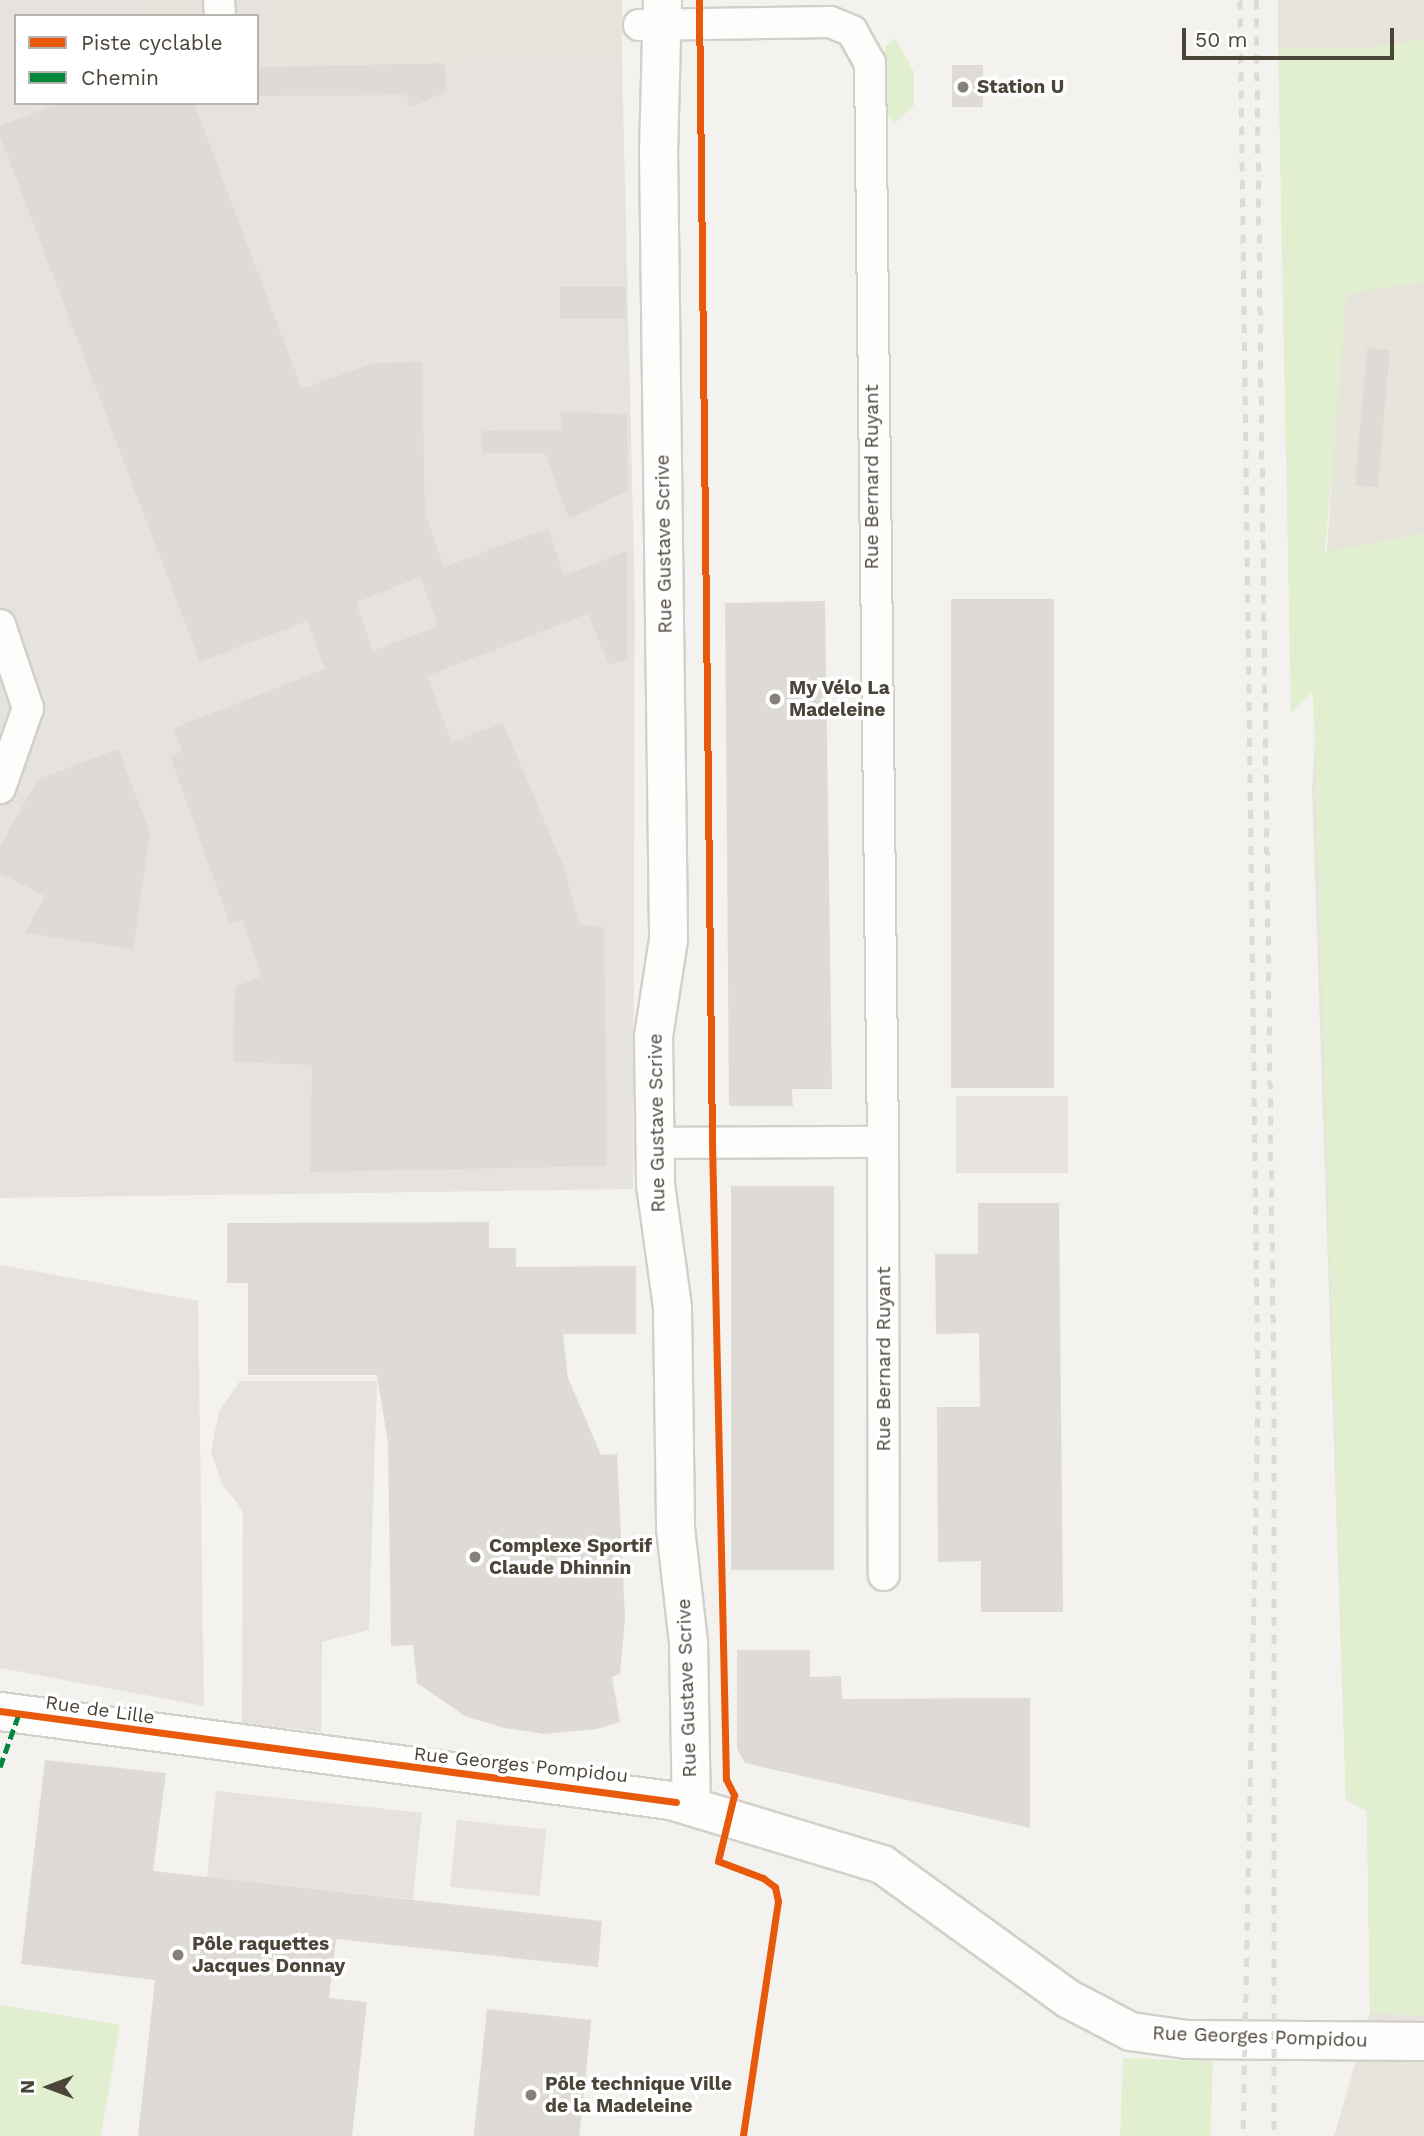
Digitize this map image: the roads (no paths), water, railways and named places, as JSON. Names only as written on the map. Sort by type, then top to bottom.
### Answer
[{"type":"street","name":"Rue Gustave Scrive","points":[[651,12],[658,149],[668,939],[676,984],[666,1143],[679,1276],[672,1307],[675,1528],[667,1607],[680,1803]]},
{"type":"street","name":"Rue Bernard Ruyant","points":[[651,12],[830,23],[852,31],[870,63],[883,1142],[884,1575]]},
{"type":"street","points":[[0,625],[28,708],[0,788]]},
{"type":"street","points":[[666,1143],[883,1142]]},
{"type":"street","name":"Rue de Lille","points":[[0,1711],[237,1746]]},
{"type":"street","name":"Rue Georges Pompidou","points":[[237,1746],[680,1803],[883,1864],[1067,1998],[1130,2031],[1186,2039],[1424,2041]]},
{"type":"railway","points":[[1240,0],[1258,1400],[1243,2136]]},
{"type":"railway","points":[[1256,0],[1274,1401],[1274,2136]]},
{"type":"place","name":"Station U","points":[[963,87]]},
{"type":"place","name":"My Vélo La Madeleine","points":[[775,699]]},
{"type":"place","name":"Complexe Sportif Claude Dhinnin","points":[[475,1557]]},
{"type":"place","name":"Pôle raquettes Jacques Donnay","points":[[178,1955]]},
{"type":"place","name":"Pôle technique Ville de la Madeleine","points":[[531,2095]]}]
